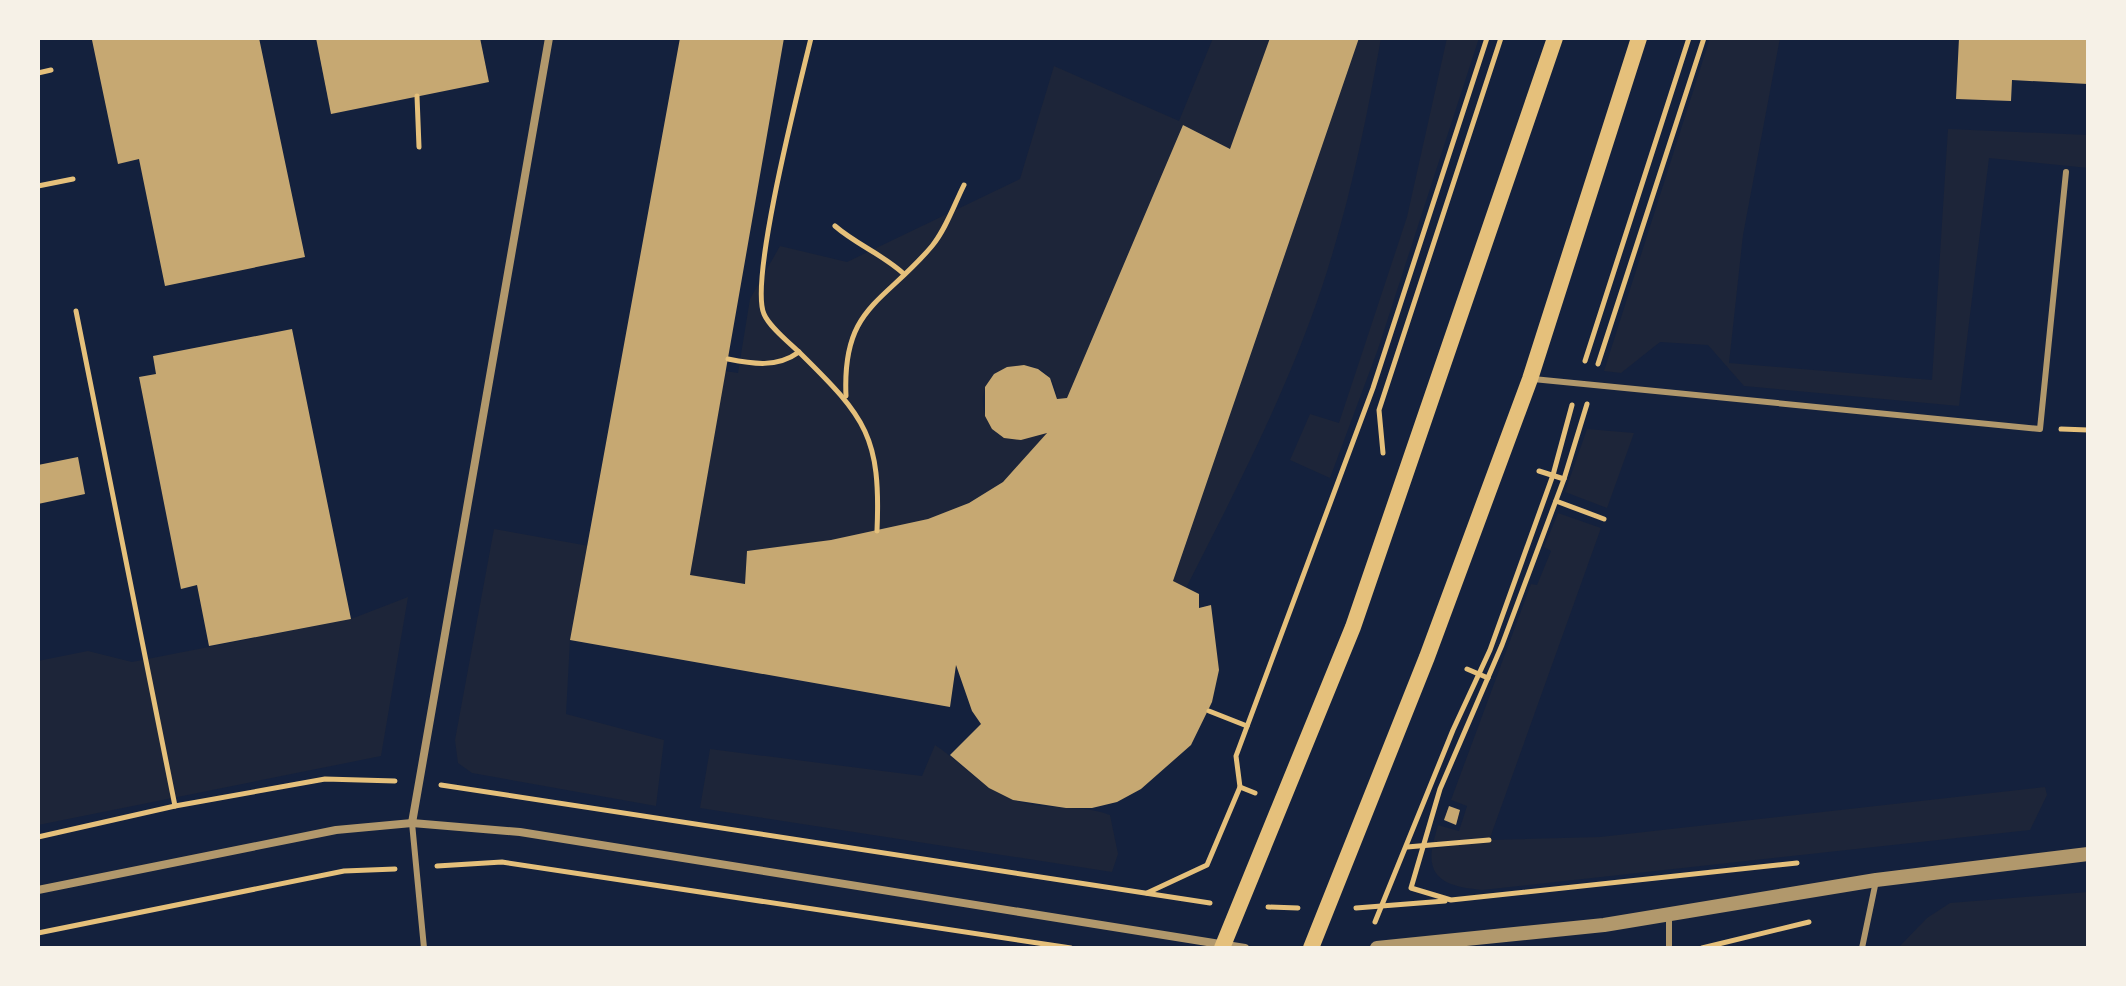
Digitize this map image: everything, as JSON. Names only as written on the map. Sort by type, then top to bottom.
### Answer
[{"type":"main road","points":[[1223,947],[1353,627],[1555,38]]},
{"type":"main road","points":[[1311,948],[1427,657],[1530,379],[1639,38]]},
{"type":"street","points":[[412,823],[549,38]]},
{"type":"street","points":[[38,890],[336,830],[412,823],[520,832],[1223,947],[1245,948]]},
{"type":"street","points":[[1377,948],[1496,938],[1876,880],[2088,854]]},
{"type":"lane","points":[[1530,379],[2040,429],[2066,172]]},
{"type":"lane","points":[[412,823],[424,948]]},
{"type":"lane","points":[[1862,948],[1876,880]]},
{"type":"lane","points":[[1669,914],[1669,948]]},
{"type":"path","points":[[811,38],[787,136],[760,287],[764,315],[847,399],[868,434],[879,485],[877,531]]},
{"type":"path","points":[[1487,38],[1373,388],[1236,756],[1240,787],[1207,865],[1146,894],[1239,906],[1382,908],[1800,862]]},
{"type":"path","points":[[1382,463],[1379,410],[1501,38]]},
{"type":"path","points":[[1369,935],[1479,674],[1553,475],[1578,383],[1689,38]]},
{"type":"path","points":[[1451,900],[1411,888],[1422,847],[1440,789],[1489,678],[1564,479],[1704,38]]},
{"type":"path","points":[[38,73],[51,70]]},
{"type":"path","points":[[417,96],[419,147]]},
{"type":"path","points":[[38,186],[73,179]]},
{"type":"path","points":[[847,399],[848,352],[859,324],[876,298],[933,244],[964,185]]},
{"type":"path","points":[[835,226],[853,242],[881,254],[904,274]]},
{"type":"path","points":[[76,311],[175,806]]},
{"type":"path","points":[[728,359],[765,364],[786,361],[799,352]]},
{"type":"path","points":[[1539,471],[1564,479]]},
{"type":"path","points":[[1556,501],[1604,519]]},
{"type":"path","points":[[1467,669],[1489,678]]},
{"type":"path","points":[[1209,711],[1247,726]]},
{"type":"path","points":[[1240,787],[1257,794]]},
{"type":"path","points":[[1407,847],[1489,840]]},
{"type":"path","points":[[38,933],[344,871],[502,862],[1071,948]]},
{"type":"path","points":[[1702,948],[1825,918]]},
{"type":"shaded area","points":[[1213,38],[1277,38],[1270,39],[1230,149],[1183,125],[1067,398],[1057,399],[1052,381],[1040,370],[1026,366],[1010,368],[996,375],[986,387],[983,403],[989,423],[999,434],[1017,439],[1047,433],[1020,466],[1008,478],[973,500],[944,514],[912,524],[846,538],[747,551],[745,584],[690,575],[725,371],[738,373],[750,299],[780,246],[847,262],[1020,179],[1054,66],[1179,121]]},
{"type":"shaded area","points":[[1359,38],[1381,38],[1356,164],[1322,287],[1277,402],[1186,588],[1173,581]]},
{"type":"shaded area","points":[[1447,38],[1479,38],[1378,349],[1330,478],[1290,460],[1310,414],[1339,423],[1407,217]]},
{"type":"shaded area","points":[[1710,38],[1780,38],[1743,235],[1729,363],[1932,380],[1948,129],[2088,135],[2088,168],[1989,158],[1959,406],[1744,386],[1708,345],[1660,342],[1621,373],[1604,371]]},
{"type":"shaded area","points":[[1587,429],[1634,433],[1607,508],[1565,492]]},
{"type":"shaded area","points":[[1558,513],[1601,528],[1490,838],[1433,843],[1438,825],[1459,831],[1467,806],[1451,800],[1531,584],[1537,585],[1551,551],[1544,547]]},
{"type":"shaded area","points":[[494,529],[589,546],[570,640],[566,714],[664,740],[656,806],[472,773],[458,763],[455,740]]},
{"type":"shaded area","points":[[408,597],[381,756],[38,825],[38,661],[88,651],[132,662],[351,619]]},
{"type":"shaded area","points":[[935,745],[981,781],[1011,799],[1110,815],[1118,854],[1112,872],[700,808],[710,749],[922,776]]},
{"type":"shaded area","points":[[2045,787],[2047,795],[2030,830],[1482,890],[1445,881],[1434,869],[1432,860],[1432,849],[1489,840],[1600,837]]},
{"type":"shaded area","points":[[2088,892],[2088,948],[1898,948],[1927,918],[1950,903]]},
{"type":"building","points":[[259,38],[305,257],[165,286],[139,159],[118,164],[92,40]]},
{"type":"building","points":[[316,38],[480,38],[489,82],[331,114]]},
{"type":"building","points":[[680,38],[784,38],[690,575],[745,584],[747,551],[831,540],[928,519],[969,503],[1003,482],[1047,433],[1021,440],[1004,438],[992,429],[985,416],[985,387],[994,374],[1007,367],[1024,365],[1038,369],[1050,378],[1057,399],[1067,398],[1183,125],[1230,149],[1270,38],[1359,38],[1173,581],[1199,594],[1199,608],[1211,605],[1219,670],[1212,702],[1191,745],[1141,789],[1117,802],[1092,808],[1066,808],[1013,800],[989,788],[950,755],[981,724],[972,711],[956,665],[950,707],[570,640]]},
{"type":"building","points":[[1959,38],[2088,38],[2088,84],[2012,80],[2011,101],[1956,99]]},
{"type":"building","points":[[292,329],[351,619],[209,646],[197,585],[181,589],[139,377],[156,374],[153,356]]},
{"type":"building","points":[[78,457],[85,494],[38,504],[38,465]]},
{"type":"building","points":[[1449,806],[1460,810],[1456,825],[1444,820]]}]
